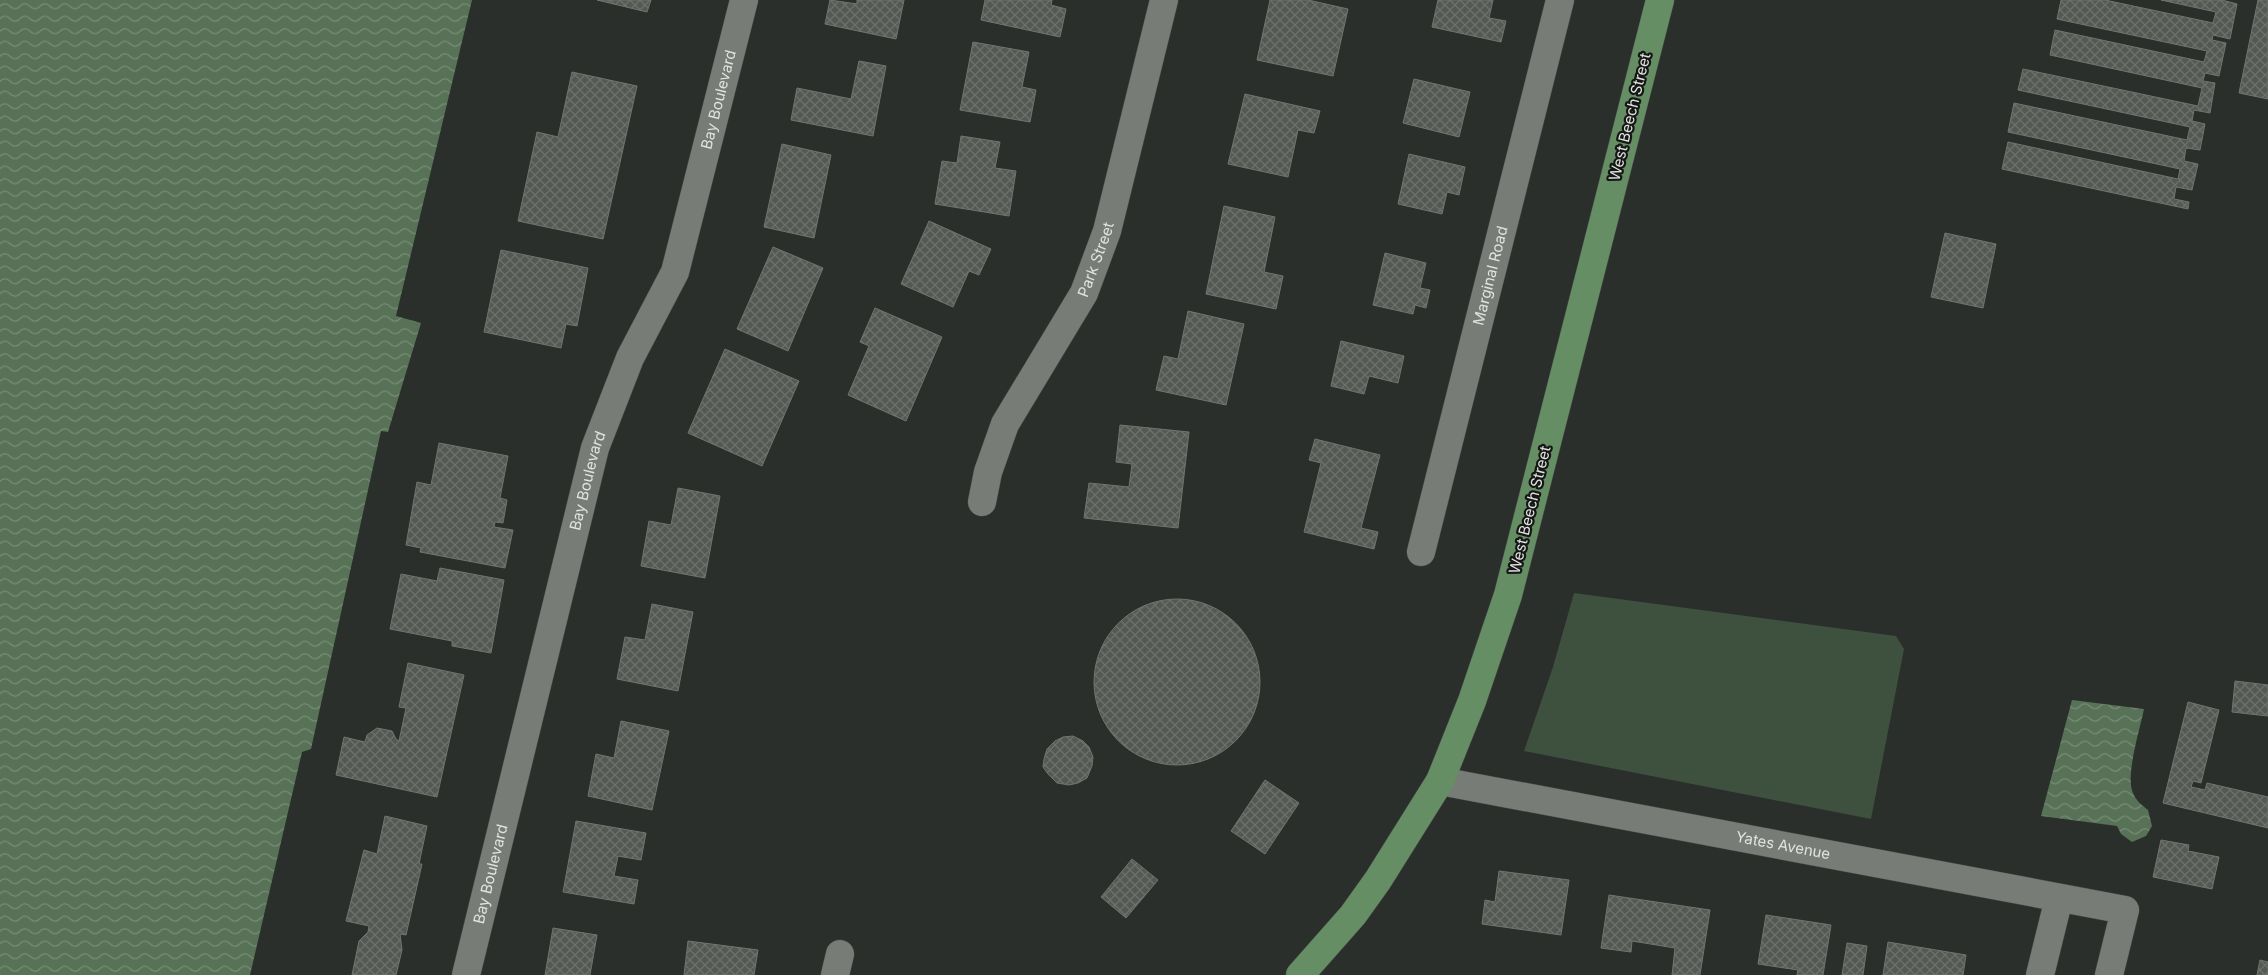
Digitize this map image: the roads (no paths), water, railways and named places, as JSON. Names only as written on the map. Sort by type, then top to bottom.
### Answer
[{"type":"highway","name":"West Beech Street","points":[[1300,975],[1353,915],[1378,880],[1440,780],[1472,701],[1508,595],[1660,0]]},
{"type":"street","name":"Bay Boulevard","points":[[466,975],[595,448],[630,358],[675,272],[744,0]]},
{"type":"street","name":"Park Street","points":[[982,502],[988,472],[1005,424],[1084,293],[1107,231],[1164,0]]},
{"type":"street","name":"Marginal Road","points":[[1421,552],[1560,0]]},
{"type":"street","name":"Yates Avenue","points":[[1440,780],[2125,910],[2109,975]]},
{"type":"street","points":[[2040,975],[2059,898]]},
{"type":"water","points":[[0,0],[472,0],[396,316],[421,323],[388,432],[381,431],[311,749],[302,752],[250,975],[0,975]]},
{"type":"water","points":[[2072,700],[2144,709],[2134,752],[2131,785],[2134,796],[2148,810],[2152,826],[2146,836],[2132,842],[2121,834],[2117,826],[2041,816]]}]
